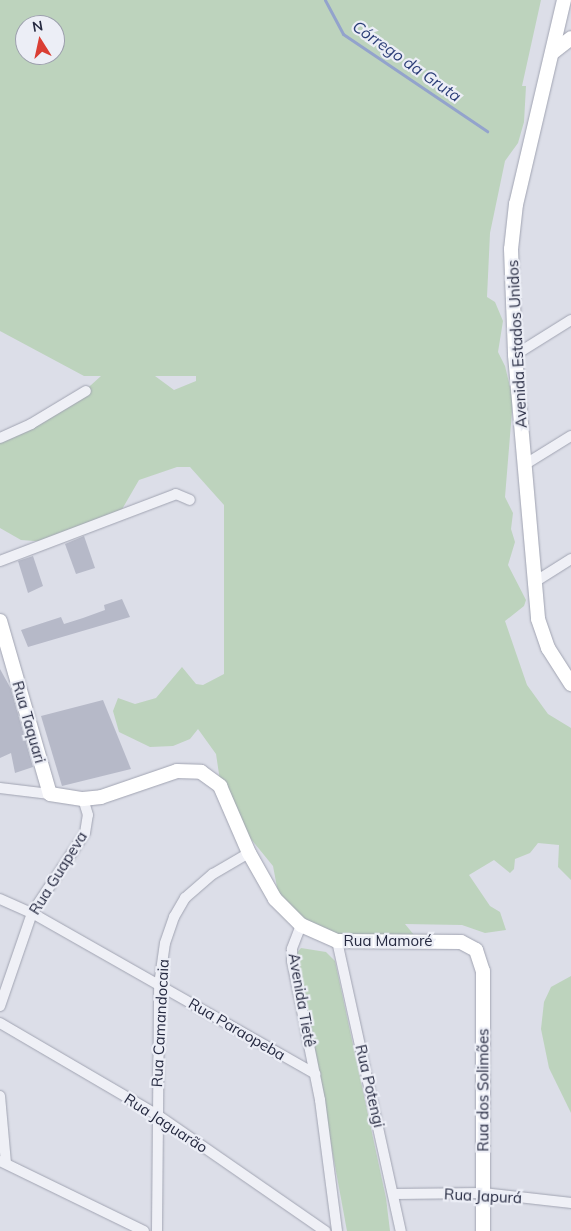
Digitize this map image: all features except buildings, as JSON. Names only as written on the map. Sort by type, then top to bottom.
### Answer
[{"type":"street","name":"Avenida Estados Unidos","points":[[564,0],[516,204],[511,249],[515,355],[533,583],[538,619],[548,648],[570,680]]},
{"type":"street","points":[[551,54],[562,42],[571,38]]},
{"type":"street","points":[[515,355],[571,320]]},
{"type":"street","points":[[0,438],[31,424],[86,391]]},
{"type":"street","points":[[524,465],[571,436]]},
{"type":"street","points":[[0,561],[176,494],[190,500]]},
{"type":"street","points":[[533,583],[571,559]]},
{"type":"street","name":"Rua Taquari","points":[[0,621],[50,794]]},
{"type":"street","points":[[0,788],[83,799],[101,797],[177,770],[201,772],[220,786],[249,853],[275,899],[301,926]]},
{"type":"street","name":"Rua Guapeva","points":[[0,1006],[32,913],[85,833],[88,815],[83,799]]},
{"type":"street","name":"Rua Camandocaia","points":[[156,1231],[159,985],[165,942],[174,917],[185,898],[214,874],[249,853]]},
{"type":"street","name":"Rua Paraopeba","points":[[0,899],[32,913],[315,1074]]},
{"type":"street","name":"Rua Mamoré","points":[[301,926],[337,941],[461,942],[476,950]]},
{"type":"street","name":"Avenida Tietê","points":[[301,926],[292,949],[292,961],[315,1074],[337,1231]]},
{"type":"street","name":"Rua Potengi","points":[[337,941],[395,1194],[401,1231]]},
{"type":"street","name":"Rua dos Solimões","points":[[476,950],[483,971],[483,1231]]},
{"type":"street","name":"Rua Jaguarão","points":[[0,1023],[156,1114],[326,1231]]},
{"type":"street","points":[[0,1096],[3,1162],[144,1231]]},
{"type":"street","name":"Rua Japurá","points":[[395,1194],[483,1193],[571,1203]]},
{"type":"green space","points":[[0,0],[541,0],[522,86],[526,86],[524,122],[518,143],[505,161],[490,233],[487,297],[495,302],[503,321],[498,352],[505,366],[513,399],[505,497],[513,513],[511,529],[515,542],[508,565],[526,600],[524,606],[505,621],[527,685],[548,714],[571,728],[571,880],[558,867],[559,845],[538,843],[530,853],[515,859],[514,869],[510,873],[494,860],[469,875],[490,906],[500,912],[506,930],[485,933],[462,925],[405,924],[414,935],[342,940],[309,927],[280,903],[273,866],[251,839],[237,829],[222,794],[216,754],[198,729],[190,739],[173,746],[150,747],[119,732],[113,711],[118,698],[135,704],[156,698],[182,667],[196,684],[203,685],[224,674],[224,505],[190,467],[177,467],[139,480],[121,511],[48,542],[21,540],[0,528],[0,441],[80,395],[101,376],[84,376],[0,331]],"holes":[[[155,376],[196,376],[196,381],[174,390]]]},
{"type":"green space","points":[[301,948],[326,952],[335,961],[386,1198],[390,1231],[347,1231],[296,954]]},
{"type":"green space","points":[[571,976],[571,1113],[549,1068],[541,1029],[544,1002],[551,987]]},
{"type":"waterway","name":"Córrego da Gruta","points":[[325,0],[343,34],[487,131]]}]
